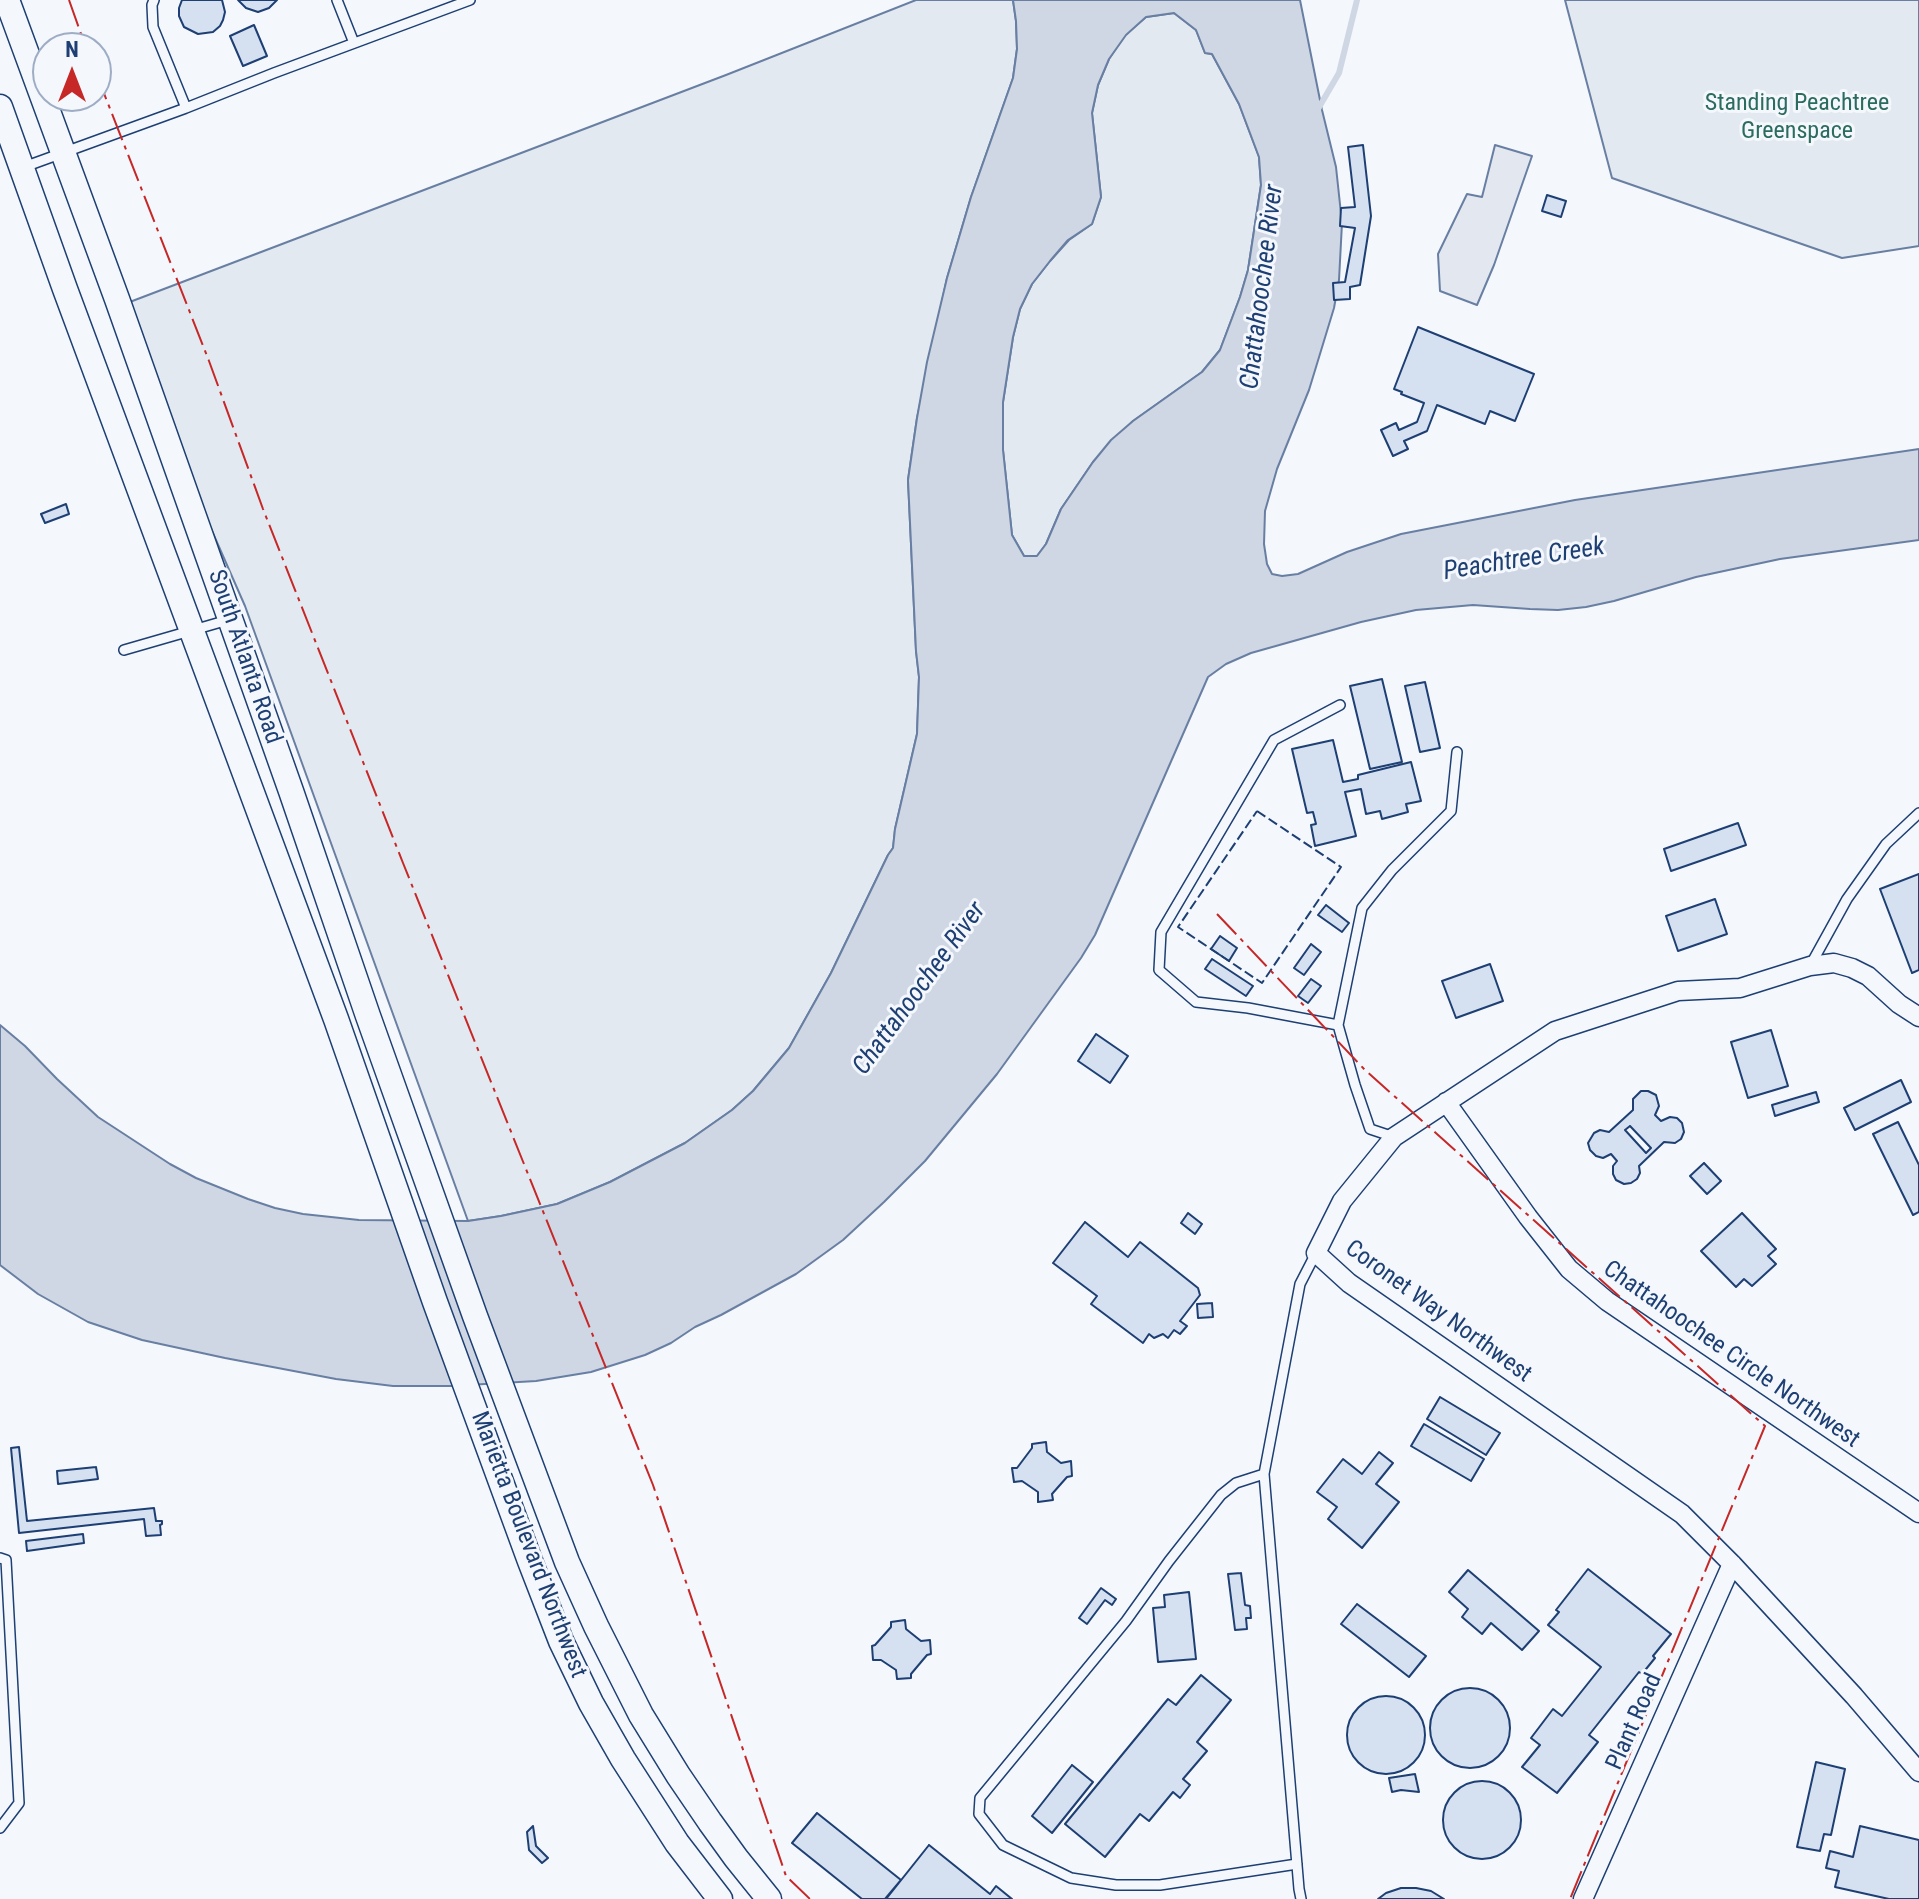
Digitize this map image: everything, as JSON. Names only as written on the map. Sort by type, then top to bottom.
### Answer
[{"type":"main road","name":"South Atlanta Road","points":[[7,0],[231,620],[475,1316]]},
{"type":"main road","name":"South Atlanta Road","points":[[0,107],[336,1019],[435,1302]]},
{"type":"main road","name":"Marietta Boulevard Northwest","points":[[435,1302],[561,1641],[623,1759],[677,1843],[720,1899]]},
{"type":"main road","name":"Marietta Boulevard Northwest","points":[[475,1316],[567,1562],[641,1715],[710,1822],[769,1899]]},
{"type":"street","name":"Coronet Way Northwest","points":[[1919,1017],[1868,976],[1834,963],[1810,966],[1740,988],[1678,991],[1555,1031],[1394,1137],[1342,1201],[1316,1253],[1349,1283],[1682,1514],[1854,1696],[1919,1772]]},
{"type":"street","name":"Chattahoochee Circle Northwest","points":[[1446,1102],[1569,1269],[1607,1301],[1919,1513]]},
{"type":"street","name":"Plant Road","points":[[1583,1899],[1732,1564]]},
{"type":"lane","points":[[154,0],[153,27],[186,108]]},
{"type":"lane","points":[[337,0],[354,43]]},
{"type":"lane","points":[[21,168],[470,0]]},
{"type":"lane","points":[[124,650],[231,620]]},
{"type":"lane","points":[[1338,1025],[1196,1002],[1159,970],[1161,932],[1274,740],[1340,705]]},
{"type":"lane","points":[[1394,1137],[1370,1129],[1338,1025],[1362,908],[1392,870],[1451,811],[1457,752]]},
{"type":"lane","points":[[1810,966],[1855,888],[1886,844],[1919,813]]},
{"type":"lane","points":[[1301,1899],[1264,1474],[1300,1284],[1316,1253]]},
{"type":"lane","points":[[1264,1474],[1236,1483],[1221,1495],[1126,1621],[980,1798],[979,1814],[1003,1845],[1071,1878],[1116,1885],[1160,1885],[1297,1864]]},
{"type":"lane","points":[[0,1558],[6,1560],[19,1803],[0,1828]]},
{"type":"green space","points":[[916,0],[1013,0],[1017,49],[1013,78],[971,197],[947,278],[917,418],[908,480],[919,677],[917,734],[893,848],[831,973],[789,1048],[753,1091],[732,1110],[685,1143],[610,1182],[557,1204],[468,1221],[245,606],[114,308]]},
{"type":"green space","name":"Standing Peachtree Greenspace","points":[[1565,0],[1919,0],[1919,246],[1842,258],[1612,178]]},
{"type":"green space","points":[[1174,13],[1196,30],[1205,53],[1212,54],[1239,104],[1259,157],[1261,185],[1248,270],[1220,350],[1202,372],[1133,421],[1093,462],[1061,509],[1046,544],[1037,556],[1024,556],[1012,535],[1003,450],[1003,402],[1020,309],[1032,284],[1050,261],[1069,240],[1092,224],[1101,197],[1092,113],[1098,85],[1109,59],[1125,35],[1146,17]]},
{"type":"shaded area","points":[[1495,145],[1532,156],[1477,305],[1440,291],[1438,254],[1467,194],[1482,197]]},
{"type":"water","points":[[1013,0],[1300,0],[1336,167],[1342,223],[1334,308],[1309,390],[1277,469],[1265,511],[1264,544],[1272,574],[1298,574],[1347,552],[1401,534],[1575,500],[1919,449],[1919,540],[1780,559],[1696,577],[1586,607],[1558,610],[1473,605],[1416,610],[1251,653],[1226,664],[1208,677],[1095,935],[997,1074],[925,1161],[843,1240],[796,1274],[645,1355],[591,1372],[536,1381],[393,1386],[336,1379],[142,1340],[88,1322],[38,1294],[0,1265],[0,1025],[98,1117],[170,1164],[196,1178],[275,1208],[359,1220],[468,1221],[557,1204],[610,1182],[685,1143],[753,1091],[789,1048],[831,973],[893,848],[917,734],[919,677],[908,480],[917,418],[947,278],[971,197],[1013,78],[1017,49]],"holes":[[[1174,13],[1196,30],[1205,53],[1212,54],[1239,104],[1259,157],[1261,185],[1248,270],[1240,297],[1220,350],[1202,372],[1111,440],[1061,509],[1046,544],[1037,556],[1024,556],[1012,535],[1003,450],[1003,402],[1020,309],[1032,284],[1050,261],[1068,240],[1092,224],[1101,197],[1092,113],[1098,85],[1109,59],[1126,35],[1146,17]]]},
{"type":"building","points":[[182,0],[222,0],[223,20],[213,32],[198,34],[184,27],[179,16]]},
{"type":"building","points":[[238,0],[277,0],[269,8],[258,12],[246,8]]},
{"type":"building","points":[[254,25],[267,56],[243,66],[230,36]]},
{"type":"building","points":[[1363,145],[1371,216],[1360,285],[1350,287],[1350,299],[1334,300],[1333,283],[1345,282],[1355,228],[1340,226],[1341,208],[1355,207],[1348,147]]},
{"type":"building","points":[[1547,195],[1566,201],[1561,217],[1542,211]]},
{"type":"building","points":[[1418,327],[1534,374],[1515,421],[1490,411],[1485,424],[1437,405],[1427,431],[1404,441],[1408,449],[1393,456],[1381,430],[1396,423],[1399,430],[1417,422],[1424,403],[1394,389]]},
{"type":"building","points":[[66,504],[69,514],[45,523],[41,514]]},
{"type":"building","points":[[1382,679],[1402,762],[1370,769],[1350,686]]},
{"type":"building","points":[[1425,682],[1440,748],[1420,752],[1405,686]]},
{"type":"building","points":[[1333,740],[1343,782],[1358,779],[1358,775],[1411,762],[1421,801],[1406,804],[1408,812],[1382,819],[1380,811],[1366,814],[1361,789],[1345,792],[1356,836],[1315,846],[1311,825],[1316,824],[1313,812],[1307,813],[1292,749]]},
{"type":"building","points":[[1738,823],[1746,845],[1671,871],[1664,849]]},
{"type":"building","points":[[1919,874],[1919,970],[1912,973],[1880,889]]},
{"type":"building","points":[[1715,899],[1727,934],[1678,951],[1666,916]]},
{"type":"building","points":[[1326,905],[1349,923],[1342,932],[1318,915]]},
{"type":"building","points":[[1220,936],[1237,948],[1229,961],[1211,949]]},
{"type":"building","points":[[1311,944],[1321,952],[1304,975],[1294,968]]},
{"type":"building","points":[[1212,959],[1253,986],[1246,996],[1205,969]]},
{"type":"building","points":[[1490,964],[1503,1001],[1456,1018],[1442,981]]},
{"type":"building","points":[[1311,979],[1321,986],[1308,1003],[1298,996]]},
{"type":"building","points":[[1771,1030],[1788,1086],[1748,1098],[1731,1042]]},
{"type":"building","points":[[1096,1034],[1128,1056],[1110,1083],[1078,1061]]},
{"type":"building","points":[[1901,1080],[1911,1102],[1855,1130],[1844,1108]]},
{"type":"building","points":[[1641,1091],[1656,1095],[1659,1106],[1655,1115],[1661,1121],[1677,1118],[1684,1132],[1675,1143],[1664,1142],[1639,1166],[1637,1179],[1624,1184],[1616,1180],[1613,1174],[1617,1161],[1611,1154],[1603,1158],[1596,1156],[1588,1143],[1594,1133],[1600,1130],[1609,1132],[1633,1110],[1633,1099]],"holes":[[[1630,1126],[1651,1148],[1646,1153],[1625,1130]]]},
{"type":"building","points":[[1816,1092],[1819,1102],[1775,1116],[1772,1105]]},
{"type":"building","points":[[1898,1122],[1919,1165],[1919,1212],[1913,1215],[1873,1134]]},
{"type":"building","points":[[1704,1163],[1721,1181],[1707,1194],[1690,1176]]},
{"type":"building","points":[[1188,1213],[1202,1224],[1195,1234],[1181,1223]]},
{"type":"building","points":[[1742,1213],[1776,1249],[1768,1256],[1776,1264],[1752,1286],[1744,1279],[1736,1287],[1701,1251]]},
{"type":"building","points":[[1085,1222],[1128,1257],[1140,1242],[1198,1288],[1200,1295],[1180,1321],[1187,1326],[1180,1334],[1174,1330],[1168,1338],[1163,1334],[1154,1338],[1149,1334],[1143,1343],[1091,1304],[1097,1296],[1053,1263]]},
{"type":"building","points":[[1212,1303],[1213,1317],[1198,1318],[1197,1304]]},
{"type":"building","points":[[1440,1397],[1500,1433],[1486,1455],[1427,1419]]},
{"type":"building","points":[[1424,1424],[1484,1459],[1471,1481],[1411,1446]]},
{"type":"building","points":[[1046,1442],[1047,1452],[1061,1463],[1071,1461],[1072,1476],[1067,1477],[1052,1494],[1053,1500],[1038,1502],[1038,1492],[1022,1481],[1014,1482],[1012,1468],[1017,1468],[1032,1444]]},
{"type":"building","points":[[19,1447],[27,1521],[154,1508],[156,1521],[162,1521],[161,1535],[146,1536],[144,1519],[19,1533],[11,1448]]},
{"type":"building","points":[[1379,1452],[1393,1463],[1376,1484],[1399,1502],[1362,1548],[1328,1519],[1337,1507],[1317,1492],[1343,1459],[1362,1474]]},
{"type":"building","points":[[96,1467],[98,1479],[58,1484],[57,1471]]},
{"type":"building","points":[[83,1534],[84,1543],[27,1551],[26,1541]]},
{"type":"building","points":[[1588,1569],[1671,1634],[1653,1656],[1655,1658],[1642,1674],[1639,1672],[1589,1735],[1598,1742],[1557,1793],[1522,1767],[1540,1745],[1531,1738],[1553,1709],[1562,1716],[1601,1667],[1548,1625]]},
{"type":"building","points":[[1468,1570],[1539,1631],[1522,1650],[1491,1623],[1482,1634],[1462,1617],[1468,1609],[1449,1592]]},
{"type":"building","points":[[1241,1573],[1245,1605],[1250,1606],[1251,1618],[1246,1618],[1247,1629],[1235,1630],[1228,1574]]},
{"type":"building","points":[[1101,1588],[1116,1599],[1112,1605],[1105,1600],[1087,1624],[1079,1618]]},
{"type":"building","points":[[1189,1592],[1196,1659],[1158,1662],[1153,1608],[1165,1607],[1164,1595]]},
{"type":"building","points":[[1357,1604],[1426,1656],[1409,1677],[1341,1624]]},
{"type":"building","points":[[905,1620],[906,1629],[921,1641],[930,1640],[931,1654],[911,1674],[911,1678],[897,1679],[896,1670],[881,1660],[873,1660],[872,1646],[891,1627],[891,1622]]},
{"type":"building","points":[[1201,1675],[1231,1700],[1197,1742],[1207,1751],[1183,1779],[1190,1785],[1180,1798],[1173,1792],[1149,1821],[1140,1814],[1105,1857],[1065,1824],[1168,1699],[1176,1705]]},
{"type":"building","points":[[1470,1688],[1498,1700],[1510,1728],[1498,1756],[1470,1768],[1442,1756],[1430,1728],[1442,1700]]},
{"type":"building","points":[[1378,1696],[1394,1696],[1408,1702],[1419,1713],[1425,1735],[1419,1757],[1408,1768],[1394,1774],[1378,1774],[1364,1768],[1353,1757],[1347,1743],[1347,1727],[1353,1713],[1364,1702]]},
{"type":"building","points":[[1816,1762],[1845,1769],[1831,1835],[1824,1834],[1820,1851],[1797,1847]]},
{"type":"building","points":[[1072,1765],[1093,1782],[1052,1833],[1032,1816]]},
{"type":"building","points":[[1415,1774],[1419,1792],[1392,1792],[1389,1778]]},
{"type":"building","points":[[1482,1781],[1497,1784],[1510,1792],[1518,1805],[1521,1820],[1518,1835],[1510,1848],[1497,1856],[1482,1859],[1467,1856],[1454,1848],[1446,1835],[1443,1820],[1446,1805],[1454,1792],[1467,1784]]},
{"type":"building","points":[[817,1813],[901,1880],[885,1899],[862,1899],[792,1843]]},
{"type":"building","points":[[533,1826],[536,1846],[548,1858],[542,1863],[529,1850],[527,1832]]},
{"type":"building","points":[[1860,1826],[1919,1840],[1919,1899],[1889,1899],[1835,1887],[1839,1871],[1826,1868],[1830,1851],[1853,1857]]},
{"type":"building","points":[[929,1845],[990,1894],[996,1886],[1012,1899],[886,1899]]},
{"type":"building","points":[[1401,1888],[1431,1891],[1444,1899],[1378,1899]]},
{"type":"waterway","points":[[1318,109],[1339,73],[1357,0]]},
{"type":"fence","points":[[1257,811],[1341,867],[1262,983],[1178,927],[1257,811]]},
{"type":"power","points":[[69,0],[80,32]]},
{"type":"power","points":[[111,112],[263,509],[653,1485],[786,1876],[810,1899]]},
{"type":"power","points":[[1217,914],[1365,1070],[1765,1426],[1570,1899]]},
{"type":"water label","name":"Chattahoochee River","points":[[1263,287]]},
{"type":"water label","name":"Peachtree Creek","points":[[1524,560]]},
{"type":"water label","name":"Chattahoochee River","points":[[920,989]]}]
